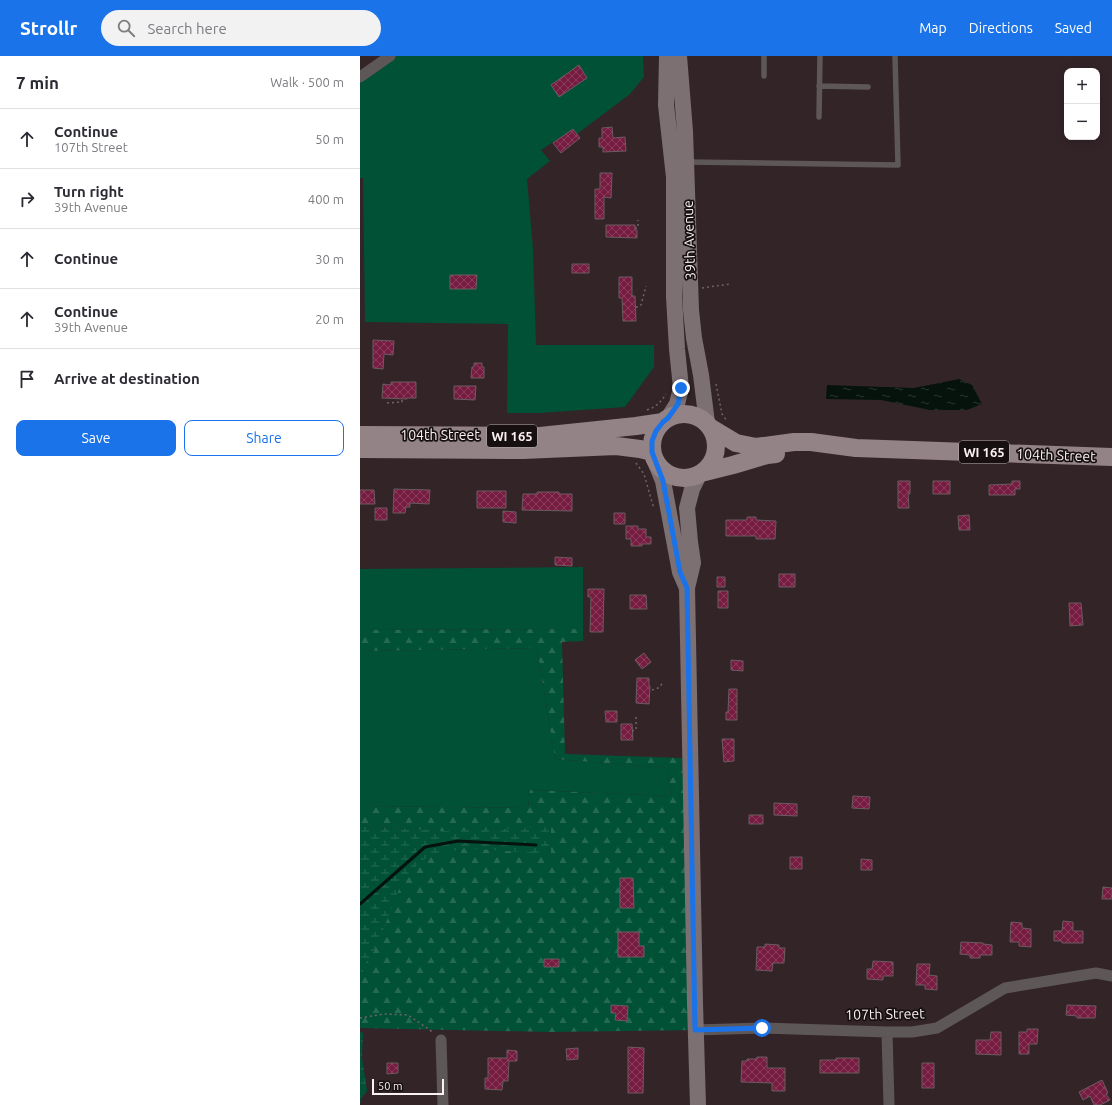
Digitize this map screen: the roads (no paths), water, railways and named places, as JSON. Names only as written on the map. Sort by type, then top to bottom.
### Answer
[{"type":"main road","name":"39th Avenue","points":[[665,420],[678,404],[681,388],[677,349],[674,288],[674,177],[666,105],[667,56]]},
{"type":"main road","name":"39th Avenue","points":[[679,56],[686,162],[690,310],[709,426]]},
{"type":"main road","points":[[674,288],[690,288]]},
{"type":"main road","name":"WI 165","points":[[665,420],[678,415],[688,414],[698,417],[709,426]]},
{"type":"main road","points":[[665,420],[656,431],[652,441],[653,456],[663,481],[680,572],[687,588]]},
{"type":"main road","name":"104th Street","points":[[360,435],[540,436],[636,426],[665,420]]},
{"type":"main road","points":[[698,1105],[695,1030],[687,588],[693,562],[687,508],[692,489],[702,473],[711,464],[716,456],[717,446],[715,436],[709,426]]},
{"type":"main road","name":"104th Street","points":[[709,426],[736,443],[756,447],[794,442],[812,442],[856,448],[1112,457]]},
{"type":"main road","name":"104th Street","points":[[360,449],[522,450],[616,446],[640,449],[653,456]]},
{"type":"main road","name":"104th Street","points":[[702,473],[767,455],[856,448]]},
{"type":"main road","name":"WI 165","points":[[653,456],[660,468],[668,475],[678,478],[689,478],[702,473]]},
{"type":"street","points":[[360,77],[390,56]]},
{"type":"street","name":"107th Street","points":[[695,1030],[762,1028],[912,1032],[936,1028],[1005,988],[1096,973],[1112,976]]},
{"type":"street","points":[[887,1032],[889,1105]]},
{"type":"street","points":[[441,1040],[443,1105]]},
{"type":"lane","points":[[764,56],[764,76]]},
{"type":"lane","points":[[820,56],[820,117]]},
{"type":"lane","points":[[686,162],[898,165],[895,56]]},
{"type":"lane","points":[[820,86],[868,87]]},
{"type":"water","points":[[959,379],[972,385],[982,404],[967,410],[930,410],[881,400],[826,399],[827,385],[914,388]]},
{"type":"waterway","points":[[360,904],[425,847],[458,841],[536,845]]}]
